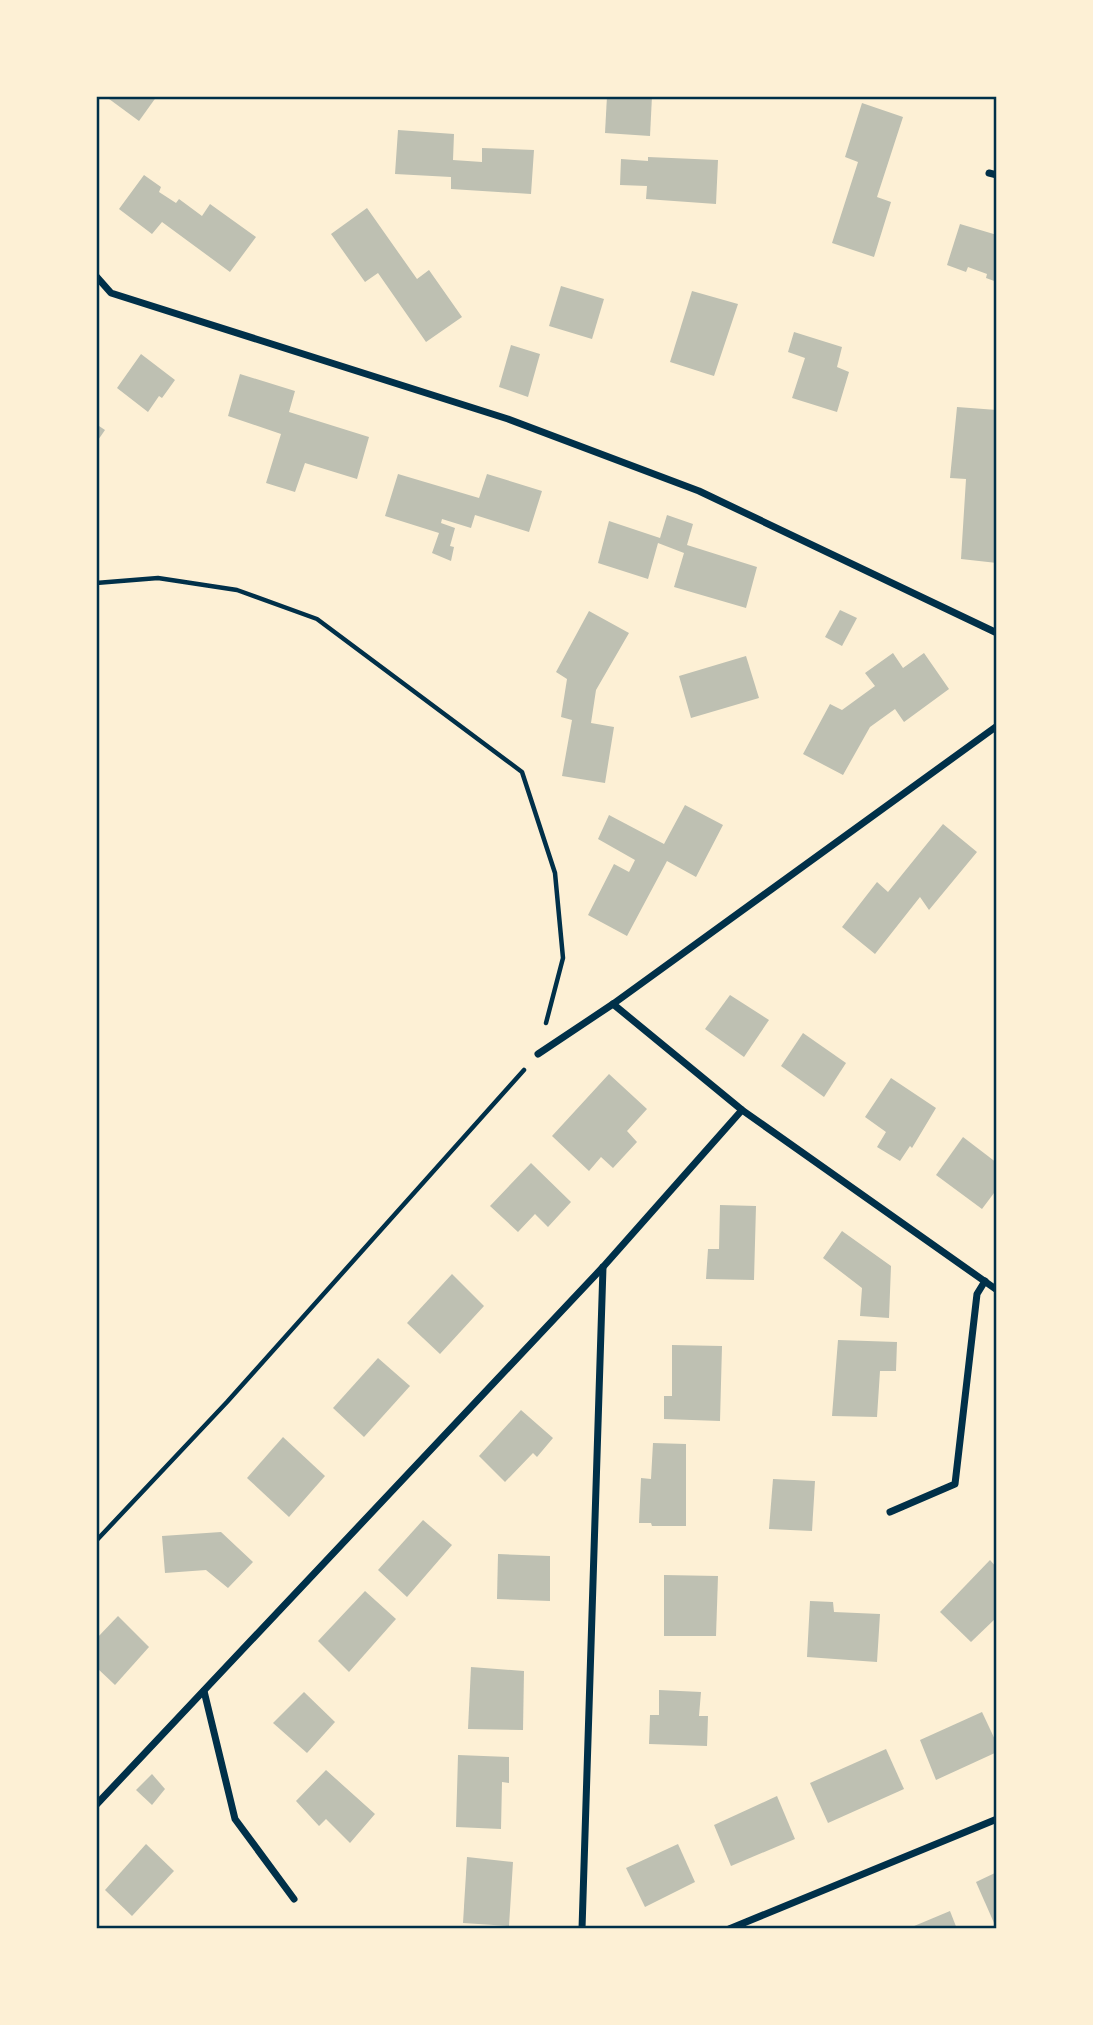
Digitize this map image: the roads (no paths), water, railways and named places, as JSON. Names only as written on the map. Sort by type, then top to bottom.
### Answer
[{"type":"street","points":[[96,276],[111,293],[508,419],[699,491],[997,633]]},
{"type":"street","points":[[538,1055],[613,1004],[997,726]]},
{"type":"street","points":[[613,1004],[742,1110],[997,1290]]},
{"type":"street","points":[[96,1805],[603,1267],[742,1110]]},
{"type":"street","points":[[582,1929],[603,1267]]},
{"type":"street","points":[[890,1513],[955,1484],[977,1294],[985,1281]]},
{"type":"street","points":[[204,1691],[235,1819],[294,1899]]},
{"type":"street","points":[[729,1929],[997,1819]]}]
